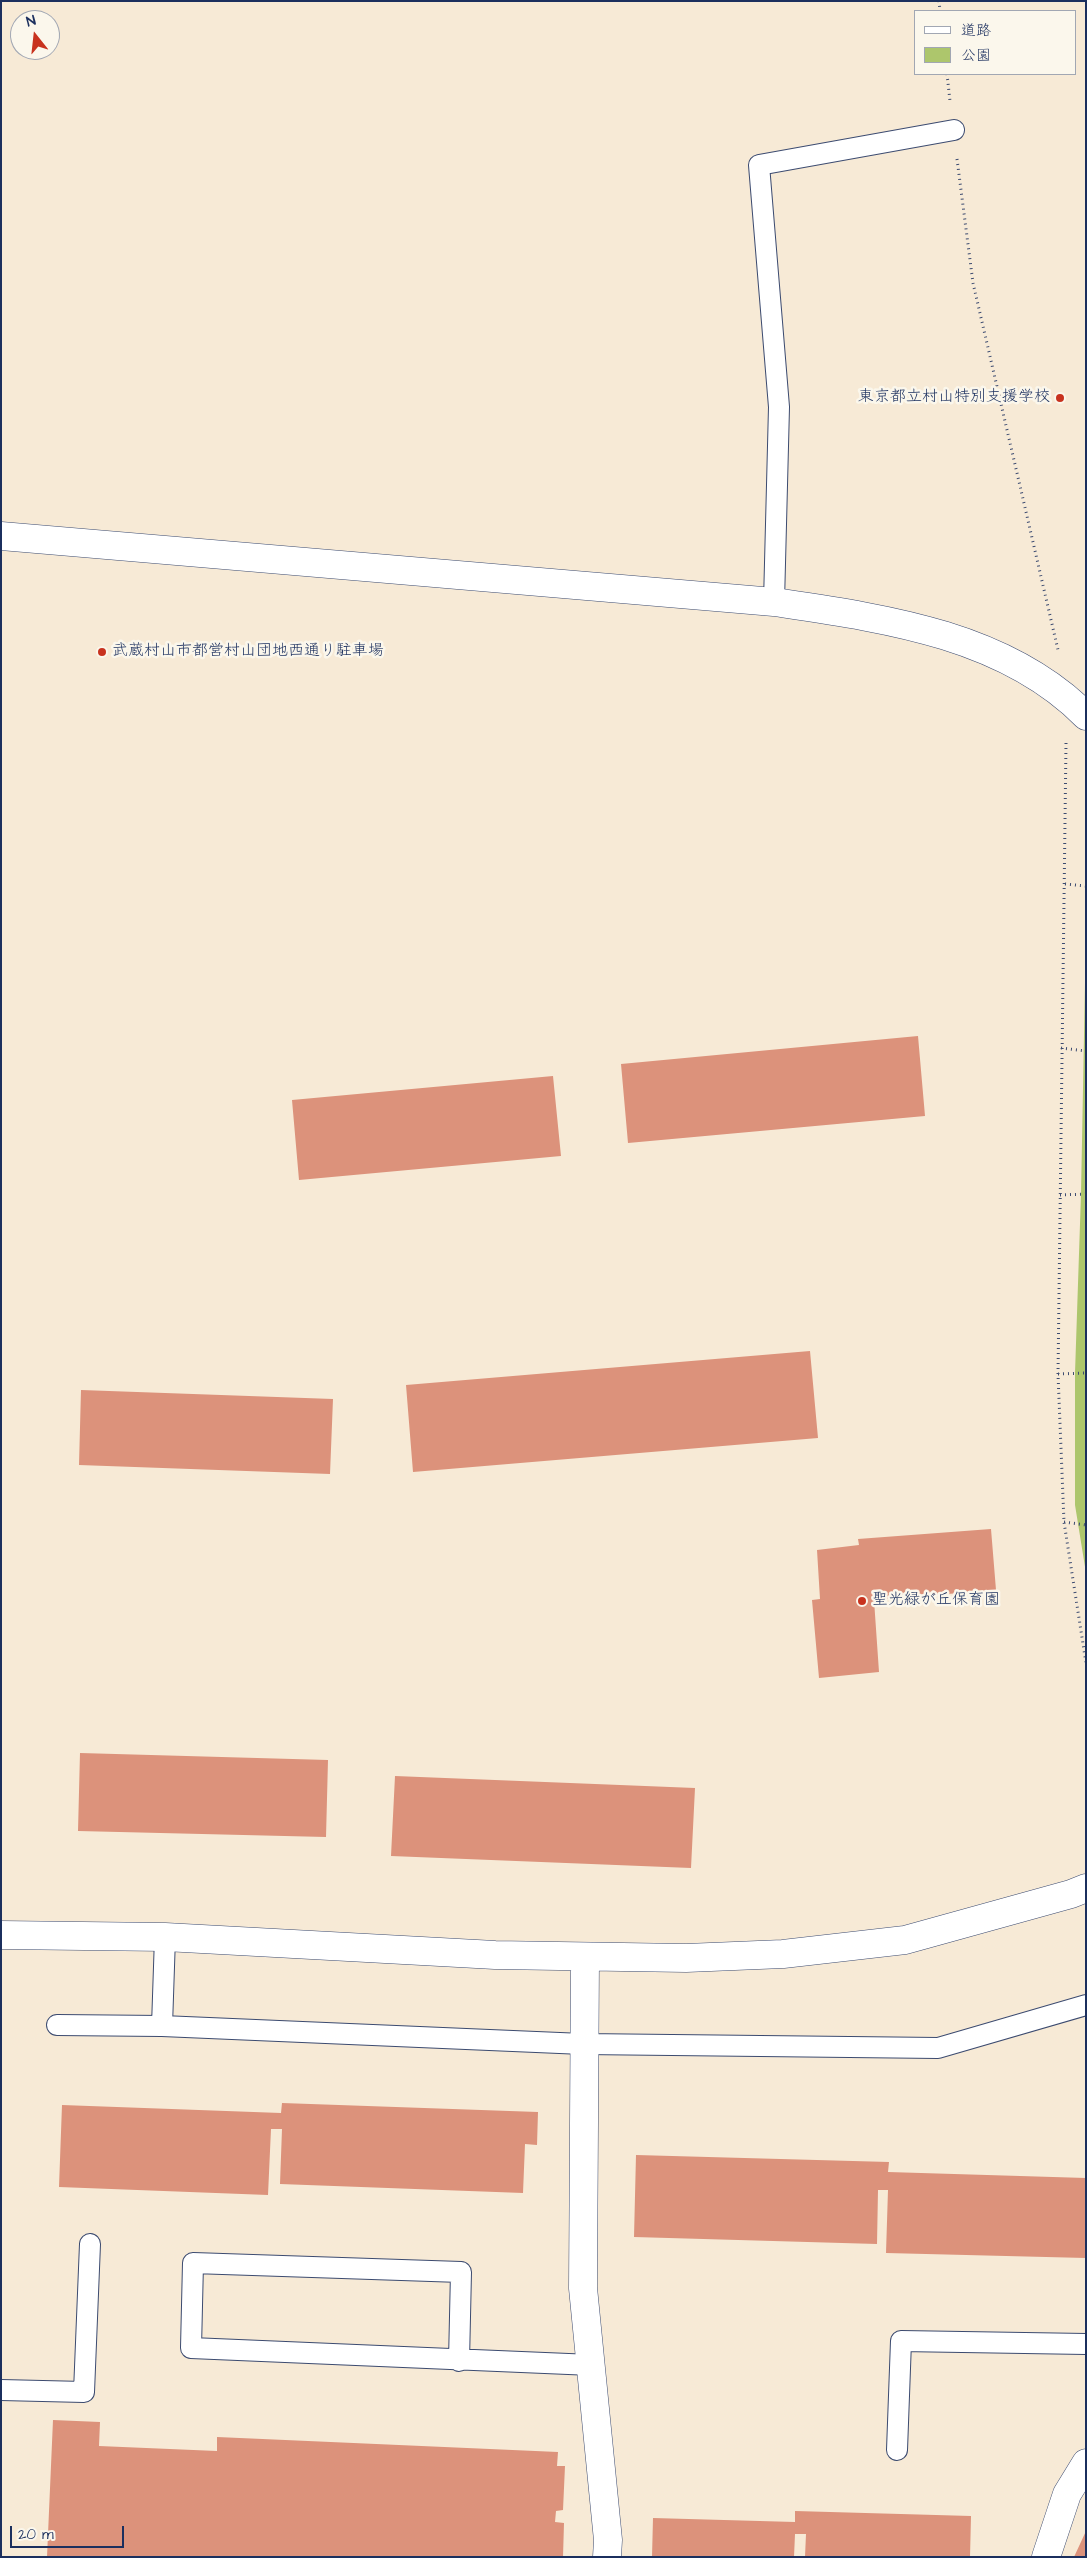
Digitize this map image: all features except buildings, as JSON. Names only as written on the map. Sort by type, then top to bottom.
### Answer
[{"type":"street","points":[[1,536],[774,602],[880,618],[926,629],[984,650],[1066,696],[1086,716]]},
{"type":"street","points":[[1,1935],[165,1937],[585,1957],[686,1958],[783,1954],[905,1940],[1071,1894],[1086,1888]]},
{"type":"street","points":[[585,1957],[583,2288],[608,2540],[607,2557]]},
{"type":"street","points":[[1046,2557],[1067,2494],[1086,2463]]},
{"type":"lane","points":[[774,602],[779,406],[759,165],[954,130]]},
{"type":"lane","points":[[162,2026],[165,1937]]},
{"type":"lane","points":[[57,2025],[162,2026],[583,2044],[938,2048],[1086,2005]]},
{"type":"lane","points":[[1,2390],[84,2392],[90,2244]]},
{"type":"lane","points":[[459,2361],[461,2272],[194,2263],[191,2348],[459,2361],[592,2365]]},
{"type":"lane","points":[[897,2450],[901,2341],[1086,2344]]},
{"type":"path","points":[[947,75],[973,283],[1058,648],[1066,696],[1058,1374],[1064,1522],[1086,1663]]},
{"type":"path","points":[[1065,884],[1086,886]]},
{"type":"path","points":[[1061,1048],[1086,1051]]},
{"type":"path","points":[[1060,1195],[1086,1194]]},
{"type":"path","points":[[1058,1374],[1086,1373]]},
{"type":"path","points":[[1064,1522],[1086,1525]]},
{"type":"green space","points":[[1086,930],[1086,1573],[1075,1505],[1075,1373],[1081,1194]]},
{"type":"place","name":"東京都立村山特別支援学校","points":[[1060,398]]},
{"type":"place","name":"武蔵村山市都営村山団地西通り駐車場","points":[[102,652]]},
{"type":"place","name":"聖光緑が丘保育園","points":[[862,1601]]}]
